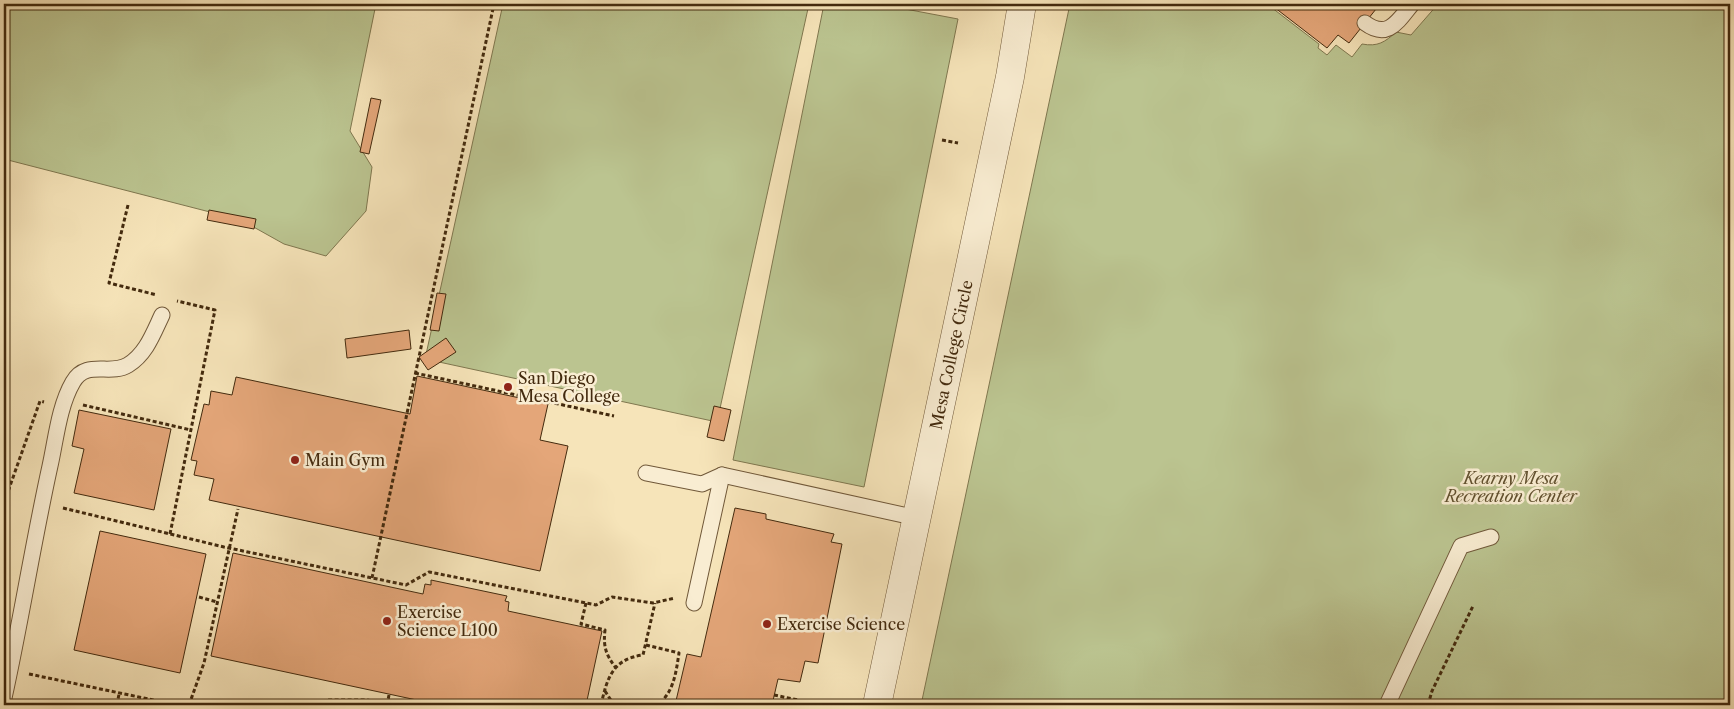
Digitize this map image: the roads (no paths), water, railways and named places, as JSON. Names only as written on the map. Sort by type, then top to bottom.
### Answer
[{"type":"street","name":"Mesa College Circle","points":[[877,705],[1010,77],[1022,4]]},
{"type":"lane","points":[[1364,23],[1372,29],[1381,31],[1389,29],[1412,4]]},
{"type":"lane","points":[[4,698],[63,407],[72,384],[77,376],[92,368],[120,368],[128,365],[140,355],[149,343],[162,315]]},
{"type":"lane","points":[[646,473],[702,484],[722,475],[917,518]]},
{"type":"lane","points":[[694,603],[722,475]]},
{"type":"lane","points":[[1388,705],[1461,546],[1491,537]]},
{"type":"place","name":"San Diego Mesa College","points":[[508,387]]},
{"type":"place","name":"Main Gym","points":[[295,460]]},
{"type":"place","name":"Exercise Science L100","points":[[387,621]]},
{"type":"place","name":"Exercise Science","points":[[767,624]]},
{"type":"park label","name":"Kearny Mesa Recreation Center","points":[[1511,487]]}]
